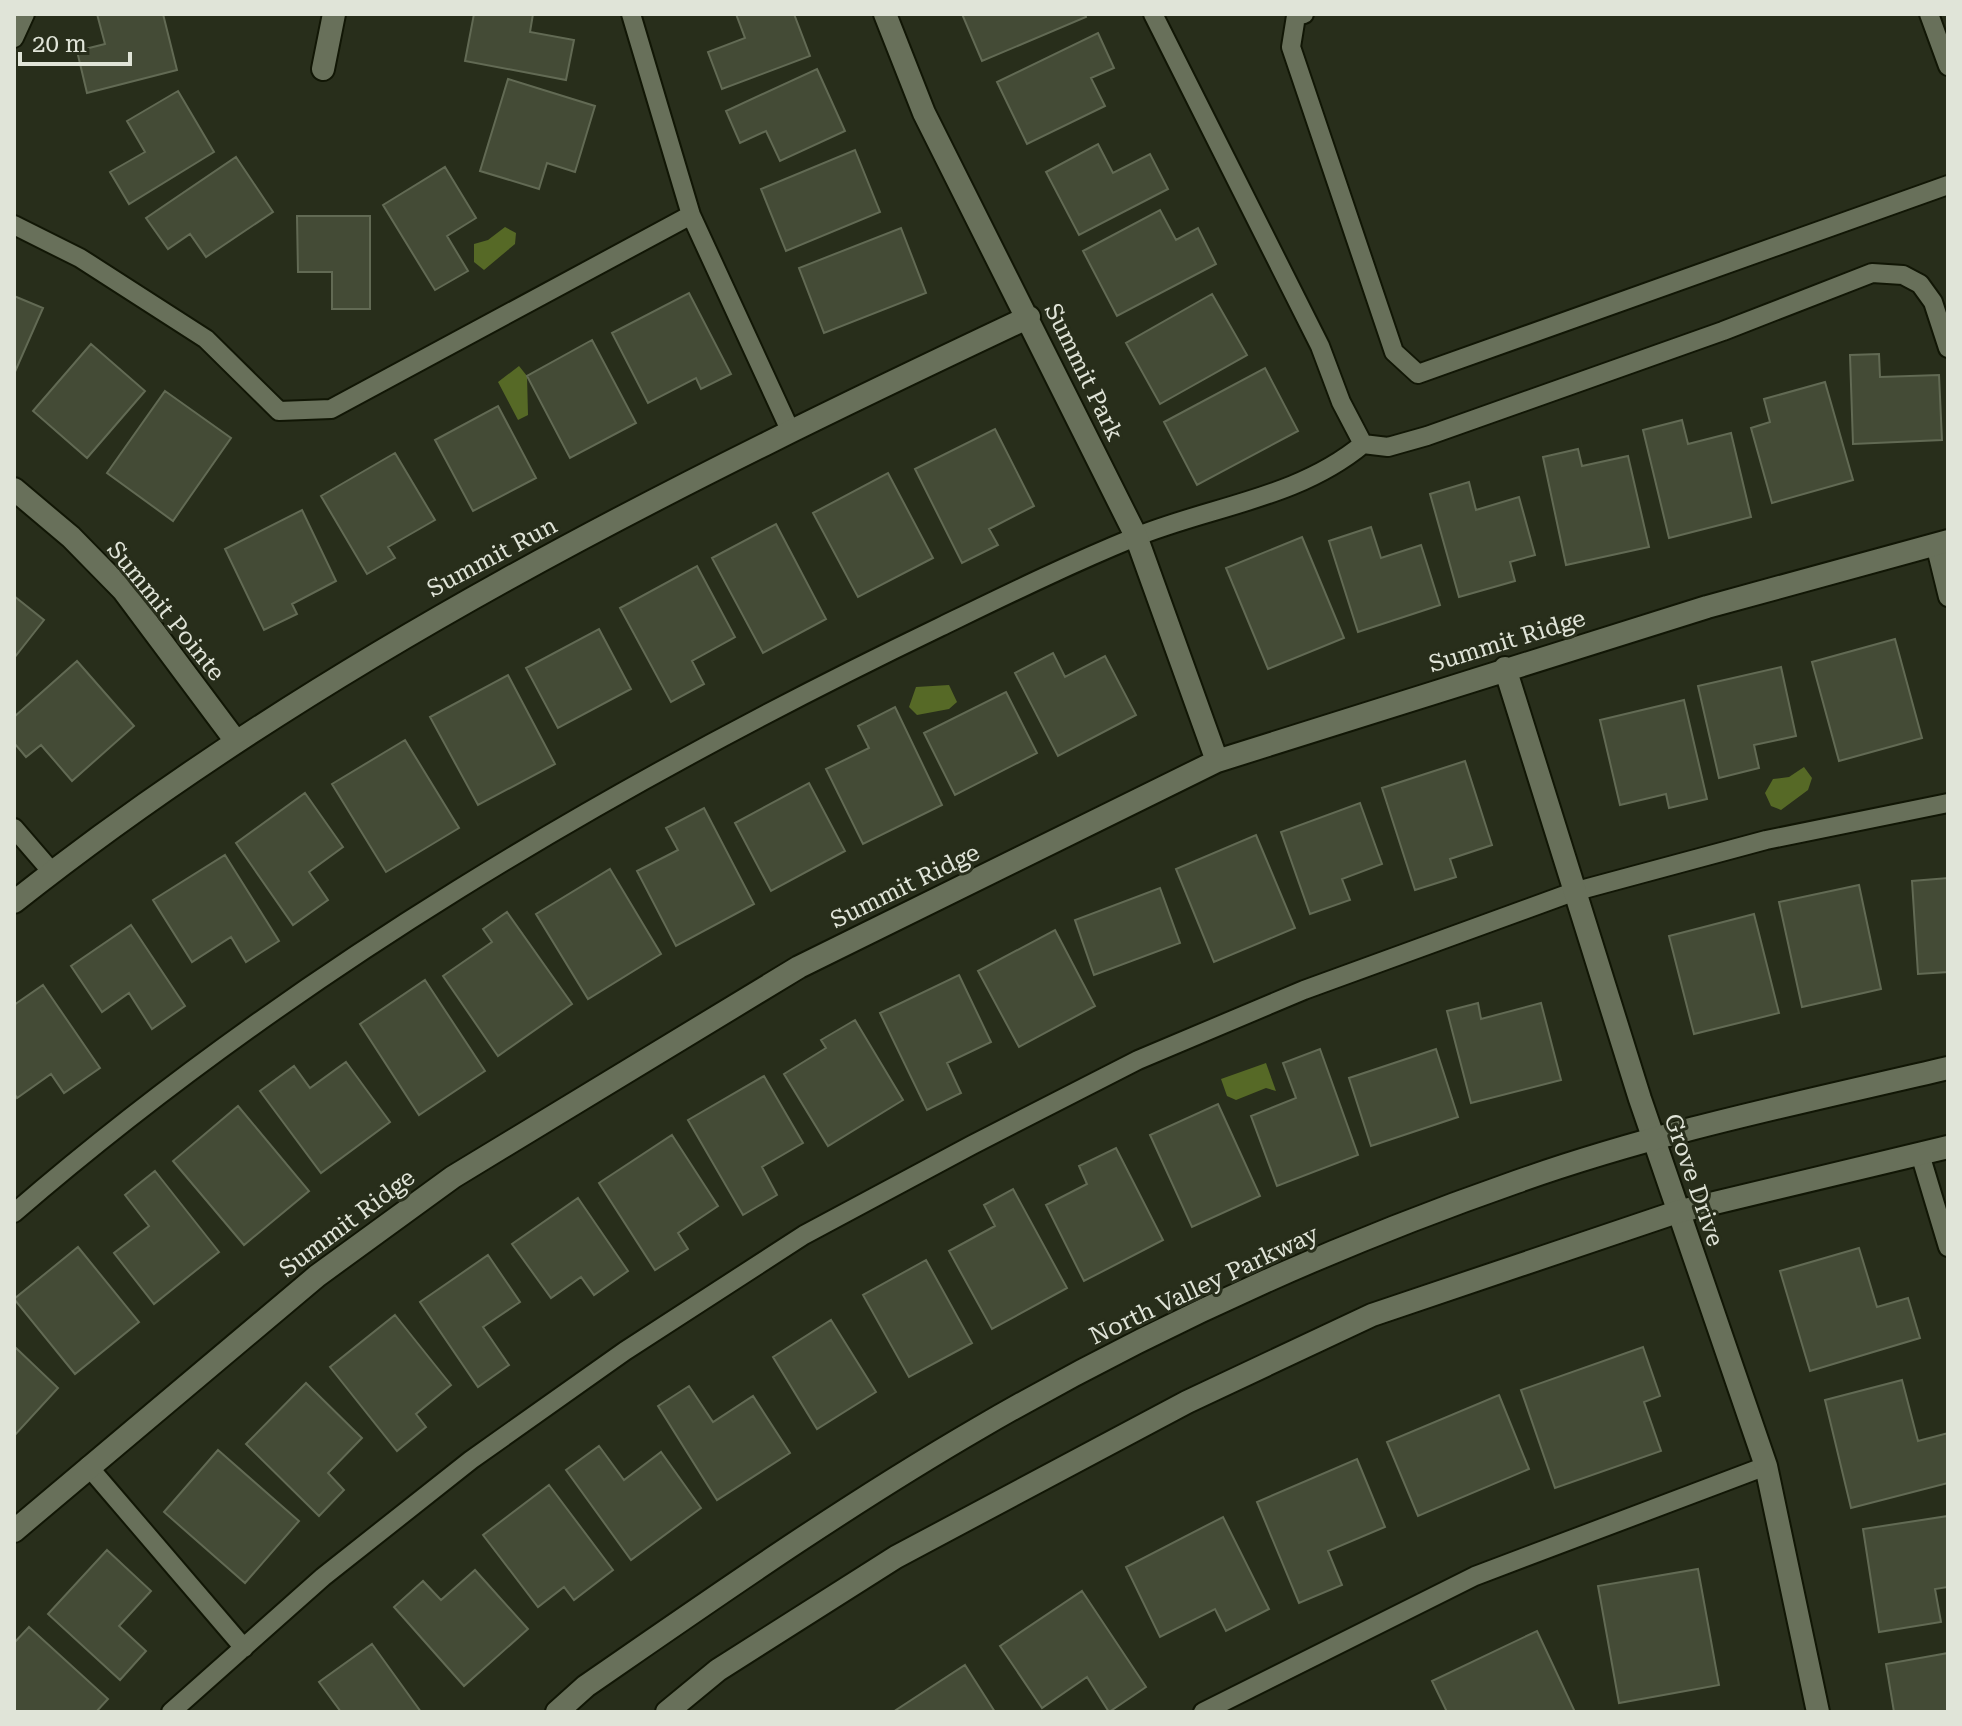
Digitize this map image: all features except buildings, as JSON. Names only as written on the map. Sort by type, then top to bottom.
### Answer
[{"type":"street","points":[[323,69],[334,14]]},
{"type":"street","name":"Summit Park","points":[[885,14],[924,113],[1029,317],[1136,536],[1217,761]]},
{"type":"street","name":"Summit Run","points":[[14,902],[235,740],[430,620],[790,430],[1029,317]]},
{"type":"street","name":"Summit Pointe","points":[[14,489],[71,537],[123,590],[235,740]]},
{"type":"street","name":"Summit Ridge","points":[[14,1531],[317,1276],[453,1177],[799,967],[1217,761],[1505,668],[1942,542]]},
{"type":"street","name":"Grove Drive","points":[[1505,668],[1573,892],[1677,1212],[1766,1466],[1818,1712]]},
{"type":"street","name":"North Valley Parkway","points":[[557,1712],[586,1686],[796,1542],[979,1428],[1161,1329],[1342,1249],[1458,1204],[1653,1138],[1948,1068]]},
{"type":"street","points":[[667,1712],[718,1670],[896,1557],[1187,1402],[1372,1315],[1677,1212],[1948,1147]]},
{"type":"lane","points":[[14,38],[25,14]]},
{"type":"lane","points":[[631,14],[691,215],[790,430]]},
{"type":"lane","points":[[1153,14],[1320,346],[1341,402],[1363,444]]},
{"type":"lane","points":[[1304,14],[1296,16],[1291,47],[1394,352],[1418,374],[1948,185]]},
{"type":"lane","points":[[1929,14],[1948,66]]},
{"type":"lane","points":[[14,225],[80,258],[206,339],[279,411],[331,409],[691,215]]},
{"type":"lane","points":[[14,1213],[187,1075],[336,967],[655,772],[872,660],[1136,536],[1226,511],[1304,481],[1338,465],[1363,444],[1388,447],[1427,436],[1735,326],[1872,273],[1903,275],[1920,284],[1933,302],[1948,348]]},
{"type":"lane","points":[[1942,542],[1948,597]]},
{"type":"lane","points":[[171,1712],[323,1577],[471,1460],[625,1351],[804,1235],[1138,1060],[1304,990],[1573,892],[1766,840],[1948,803]]},
{"type":"lane","points":[[14,828],[52,872]]},
{"type":"lane","points":[[1920,1154],[1948,1247]]},
{"type":"lane","points":[[88,1466],[244,1648]]},
{"type":"lane","points":[[1203,1712],[1475,1576],[1766,1466]]},
{"type":"shaded area","points":[[505,227],[516,233],[515,244],[484,270],[474,262],[474,244],[488,240]]},
{"type":"shaded area","points":[[519,366],[527,376],[528,415],[518,420],[498,382]]},
{"type":"shaded area","points":[[949,685],[957,702],[949,709],[917,715],[909,707],[916,687]]},
{"type":"shaded area","points":[[1804,767],[1812,778],[1808,790],[1781,810],[1771,806],[1765,793],[1773,779],[1789,777]]},
{"type":"shaded area","points":[[1266,1063],[1276,1091],[1266,1088],[1236,1100],[1227,1096],[1221,1079]]}]
